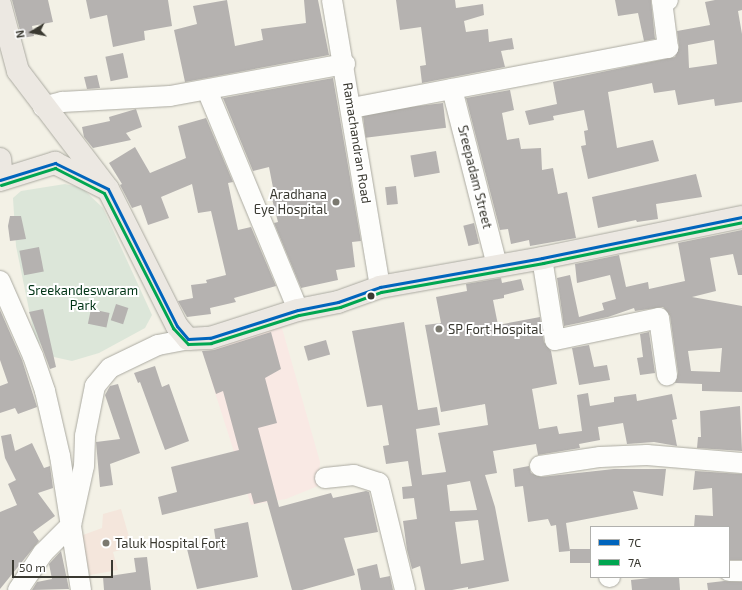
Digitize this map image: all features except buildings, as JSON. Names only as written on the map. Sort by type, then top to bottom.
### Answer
[{"type":"main road","points":[[0,4],[18,71],[43,107],[108,189],[177,326],[188,339],[210,338],[298,310],[338,302],[380,287],[542,258],[742,217]]},
{"type":"main road","points":[[0,178],[55,163],[108,189]]},
{"type":"street","name":"Ramachandran Road","points":[[332,0],[345,64],[380,287]]},
{"type":"street","points":[[352,108],[668,48],[662,1],[668,0]]},
{"type":"street","points":[[43,107],[62,102],[170,96],[345,64]]},
{"type":"street","name":"Sreepadam Street","points":[[452,89],[497,266]]},
{"type":"street","points":[[207,90],[298,310]]},
{"type":"street","points":[[542,258],[555,340],[659,318],[667,375]]},
{"type":"street","points":[[0,281],[33,356],[45,391],[60,456],[81,590]]},
{"type":"street","points":[[18,590],[43,553],[71,525],[84,466],[86,430],[95,386],[110,368],[158,346],[188,339]]},
{"type":"street","points":[[540,466],[600,457],[647,455],[742,463]]},
{"type":"street","points":[[325,478],[354,475],[379,483],[405,590]]},
{"type":"street","points":[[730,571],[742,571]]},
{"type":"shaded area","points":[[280,321],[320,462],[318,486],[286,499],[251,505],[211,380],[219,374],[208,341]]},
{"type":"shaded area","name":"Taluk Hospital Fort","points":[[121,509],[132,547],[113,552],[118,570],[90,575],[80,539],[83,535],[102,528],[103,514]]},
{"type":"green space","name":"Sreekandeswaram Park","points":[[65,184],[82,188],[103,208],[152,315],[145,328],[99,353],[72,361],[54,357],[35,339],[16,246],[13,198],[21,191]]},
{"type":"transit line","name":"7C","points":[[0,180],[55,163],[108,189],[177,326],[188,339],[210,338],[298,310],[338,302],[380,287],[542,258],[742,217]]},
{"type":"transit line","name":"7A","points":[[1,185],[55,168],[104,193],[173,328],[188,344],[211,343],[299,315],[340,307],[381,292],[543,263],[742,222]]},
{"type":"place","name":"Aradhana Eye Hospital","points":[[336,202]]},
{"type":"place","name":"SP Fort Hospital","points":[[439,329]]},
{"type":"place","name":"Taluk Hospital Fort","points":[[106,543]]}]
